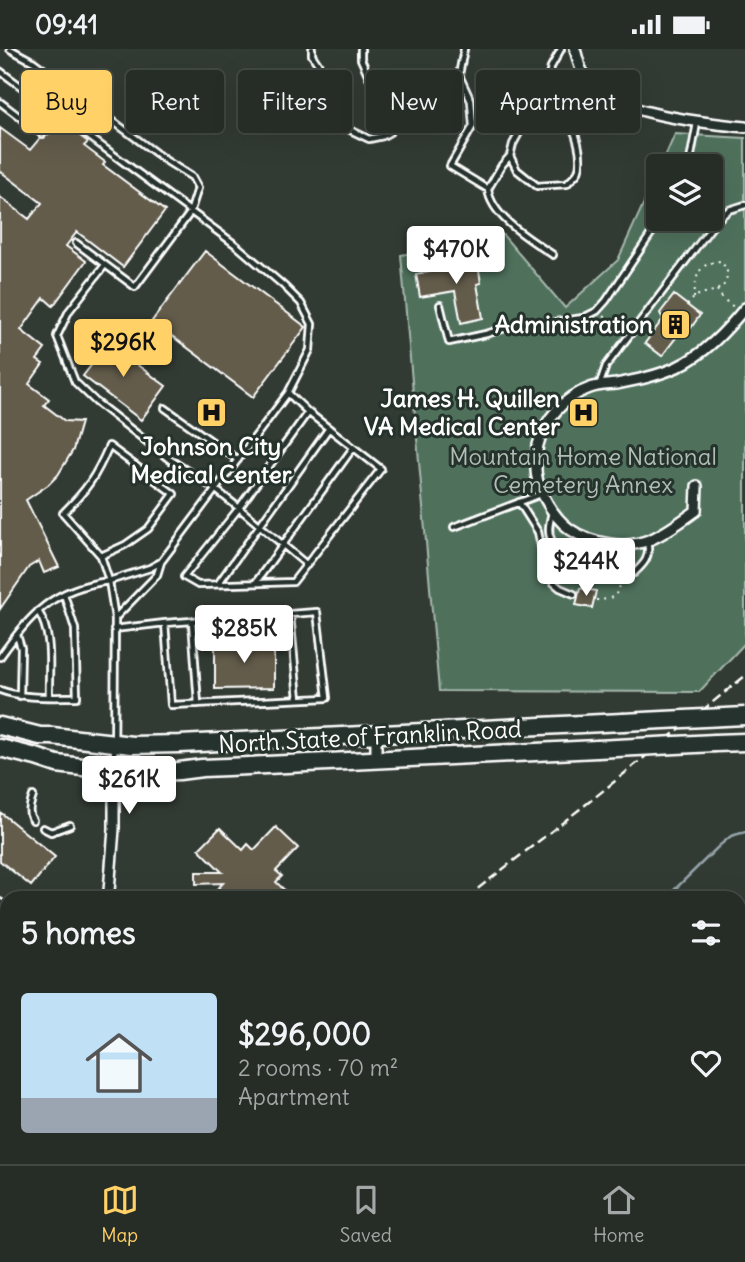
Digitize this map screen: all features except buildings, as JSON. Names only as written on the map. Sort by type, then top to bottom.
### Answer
[{"type":"highway","name":"North State of Franklin Road","points":[[0,726],[40,736],[114,744],[180,744],[745,716]]},
{"type":"highway","name":"North State of Franklin Road","points":[[0,748],[57,764],[133,773],[745,742]]},
{"type":"street","points":[[575,49],[586,81],[613,101],[697,122],[745,127]]},
{"type":"street","points":[[698,487],[696,511],[647,541],[630,546],[597,542],[566,528],[552,511],[539,488],[535,461],[539,442],[549,420],[573,396],[590,388],[660,375],[681,365],[705,350],[743,310]]},
{"type":"street","points":[[376,735],[376,760]]},
{"type":"street","points":[[108,891],[114,829],[114,771]]},
{"type":"lane","points":[[10,49],[34,62],[192,177],[198,188],[190,213],[135,287],[76,243]]},
{"type":"lane","points":[[312,49],[312,55],[320,67],[336,113],[348,129],[369,139],[388,133]]},
{"type":"lane","points":[[361,49],[361,59],[366,70]]},
{"type":"lane","points":[[460,70],[464,49]]},
{"type":"lane","points":[[550,70],[561,49]]},
{"type":"lane","points":[[0,71],[236,245],[301,303],[312,324],[310,350],[288,393],[160,562],[150,568],[64,594],[31,616],[0,657]]},
{"type":"lane","points":[[462,82],[471,101],[473,126],[450,166],[488,189]]},
{"type":"lane","points":[[0,102],[42,134]]},
{"type":"lane","points":[[691,154],[697,122]]},
{"type":"lane","points":[[519,133],[510,156],[492,180],[488,189],[489,198],[503,217],[553,255]]},
{"type":"lane","points":[[510,156],[517,170],[537,186],[567,184],[578,173],[581,155],[574,133]]},
{"type":"lane","points":[[599,386],[606,366],[717,220],[729,210],[745,205]]},
{"type":"lane","points":[[440,305],[449,342],[509,327],[540,325],[583,317],[597,311],[606,301],[653,231]]},
{"type":"lane","points":[[106,265],[69,311],[57,336],[75,381],[96,402],[169,459],[215,489],[307,565]]},
{"type":"lane","points":[[288,393],[381,469],[293,582],[198,585],[184,577],[239,508],[308,412]]},
{"type":"lane","points":[[165,408],[238,460]]},
{"type":"lane","points":[[218,585],[329,428]]},
{"type":"lane","points":[[101,556],[125,545],[148,529],[174,494],[109,446],[97,473],[82,496],[63,513],[101,556],[109,581],[115,619],[114,771]]},
{"type":"lane","points":[[255,583],[353,447]]},
{"type":"lane","points":[[454,527],[542,493]]},
{"type":"lane","points":[[519,502],[538,532],[547,574],[560,588],[574,594]]},
{"type":"lane","points":[[552,511],[550,538],[569,559],[606,573],[634,573],[645,563],[649,550],[647,541]]},
{"type":"lane","points":[[115,619],[157,575],[160,562]]},
{"type":"lane","points":[[0,690],[20,696],[77,697],[75,629],[64,594]]},
{"type":"lane","points":[[38,611],[45,621],[48,635],[49,697]]},
{"type":"lane","points":[[114,629],[165,623],[317,612],[327,698],[171,705],[165,623]]},
{"type":"lane","points":[[290,614],[298,699]]},
{"type":"lane","points":[[192,621],[198,703]]},
{"type":"lane","points":[[17,634],[21,648],[20,696]]},
{"type":"lane","points":[[33,796],[29,810],[33,820]]},
{"type":"lane","points":[[43,828],[51,831],[69,825]]},
{"type":"path","points":[[687,305],[694,298],[721,288],[727,279],[727,272],[720,261],[706,264],[699,271],[694,298]]},
{"type":"path","points":[[717,291],[723,299],[743,310]]},
{"type":"path","points":[[597,311],[629,335]]},
{"type":"path","points":[[596,600],[610,600],[618,593],[622,574]]},
{"type":"green space","name":"Mountain Home National Cemetery Annex","points":[[675,134],[745,138],[745,643],[699,692],[439,691],[401,255],[503,235],[565,308],[618,260],[646,198],[646,231],[723,231],[723,154],[666,154]]},
{"type":"waterway","points":[[673,891],[731,836],[745,832]]},
{"type":"railway","points":[[475,891],[745,676]]},
{"type":"place","name":"Administration","points":[[676,325]]},
{"type":"place","name":"Johnson City Medical Center","points":[[211,413]]},
{"type":"place","name":"James H. Quillen VA Medical Center","points":[[583,413]]}]
